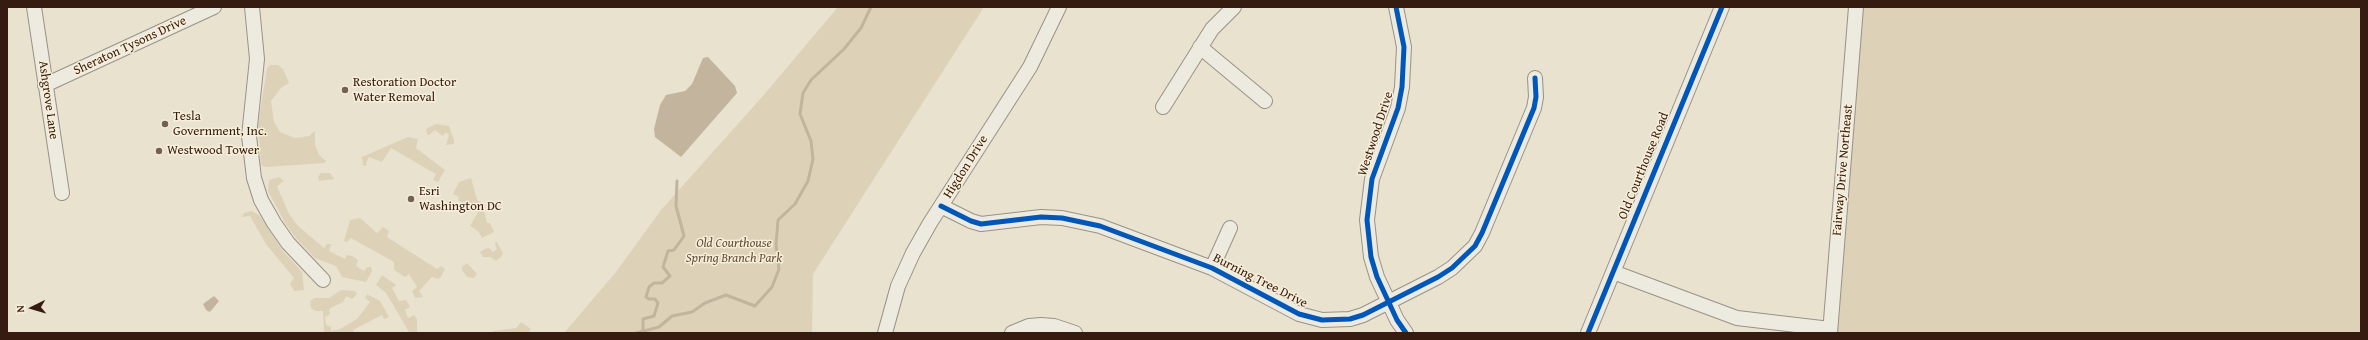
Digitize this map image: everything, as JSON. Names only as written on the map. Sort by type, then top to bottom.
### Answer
[{"type":"street","name":"Ashgrove Lane","points":[[34,7],[62,193]]},
{"type":"street","name":"Sheraton Tysons Drive","points":[[46,85],[214,7]]},
{"type":"street","points":[[252,7],[256,59],[249,136],[254,178],[262,200],[274,223],[288,243],[323,280]]},
{"type":"street","name":"Higdon Drive","points":[[885,333],[904,273],[926,229],[1030,67],[1059,7]]},
{"type":"street","points":[[1163,107],[1212,29],[1234,7]]},
{"type":"street","name":"Westwood Drive","points":[[1396,7],[1404,47],[1402,87],[1398,108],[1372,179],[1367,220],[1373,264],[1388,302],[1397,320],[1406,333]]},
{"type":"street","name":"Old Courthouse Road","points":[[1588,333],[1722,7]]},
{"type":"street","name":"Fairway Drive Northeast","points":[[1830,331],[1856,7]]},
{"type":"street","points":[[1200,47],[1265,101]]},
{"type":"street","name":"Burning Tree Drive","points":[[941,206],[970,221],[982,224],[1041,217],[1081,221],[1212,268],[1299,314],[1322,320],[1350,319],[1388,302],[1452,268],[1475,246],[1482,233],[1534,108],[1536,97],[1535,78]]},
{"type":"street","points":[[1212,268],[1230,228]]},
{"type":"street","points":[[1613,272],[1737,318],[1830,331]]},
{"type":"street","points":[[1012,333],[1029,326],[1041,325],[1054,326],[1075,333]]},
{"type":"green space","name":"Old Courthouse Spring Branch Park","points":[[838,7],[984,7],[813,274],[812,333],[564,333],[616,272],[661,210],[762,97]]},
{"type":"green space","points":[[1856,7],[2361,7],[2361,333],[1831,333]]},
{"type":"green space","points":[[270,65],[278,65],[283,69],[289,83],[281,88],[271,101],[274,122],[280,132],[295,138],[309,136],[315,131],[315,145],[319,155],[326,161],[325,163],[266,167],[261,165],[258,125],[267,68]]},
{"type":"green space","points":[[436,124],[449,126],[454,144],[446,145],[449,135],[446,132],[443,136],[435,130],[429,135],[427,134],[426,129]]},
{"type":"green space","points":[[408,137],[418,139],[416,148],[445,170],[438,182],[433,180],[436,174],[391,148],[382,162],[369,157],[366,163],[367,165],[363,166],[362,157]]},
{"type":"green space","points":[[321,173],[330,173],[334,179],[319,181],[318,177]]},
{"type":"green space","points":[[279,177],[284,181],[277,186],[289,214],[297,225],[324,248],[327,244],[331,244],[329,251],[345,259],[347,255],[358,260],[356,266],[364,271],[367,267],[371,267],[372,271],[366,282],[342,277],[336,266],[315,258],[296,238],[285,223],[268,191],[269,180]]},
{"type":"green space","points":[[471,178],[477,200],[482,203],[487,223],[490,223],[494,232],[482,238],[478,231],[470,226],[478,212],[458,200],[459,197],[453,194],[459,182]]},
{"type":"green space","points":[[252,211],[260,216],[283,251],[302,272],[304,290],[294,291],[290,284],[294,278],[266,244],[250,216],[242,217],[244,213]]},
{"type":"green space","points":[[360,218],[377,233],[383,227],[389,231],[387,237],[437,269],[441,266],[445,269],[441,277],[438,279],[432,277],[419,291],[423,297],[415,298],[412,291],[417,287],[409,274],[405,277],[394,270],[394,262],[351,238],[347,242],[344,241],[350,220]]},
{"type":"green space","points":[[496,241],[503,253],[501,257],[496,261],[490,257],[483,257],[480,252],[485,249],[489,248],[493,252],[497,249],[495,244]]},
{"type":"green space","points":[[467,263],[477,274],[474,278],[467,277],[462,270],[462,267]]},
{"type":"green space","points":[[382,275],[396,285],[392,288],[399,301],[406,300],[410,307],[405,310],[408,318],[414,315],[417,319],[417,333],[409,332],[386,293],[376,285]]},
{"type":"green space","points":[[341,290],[355,291],[357,294],[352,299],[346,296],[343,302],[329,309],[330,314],[325,317],[326,325],[331,327],[331,331],[340,329],[357,319],[370,302],[365,298],[367,294],[380,301],[389,317],[384,319],[382,315],[353,330],[354,333],[324,333],[323,311],[315,311],[311,308],[310,301],[315,298],[329,298]]},
{"type":"green space","points":[[521,322],[531,329],[528,333],[493,333],[493,331],[516,328]]},
{"type":"shaded area","points":[[708,57],[735,86],[737,93],[681,157],[655,137],[654,129],[660,105],[666,95],[685,91],[692,84],[703,58]]},
{"type":"shaded area","points":[[214,296],[219,301],[210,312],[206,310],[203,304]]},
{"type":"waterway","points":[[636,333],[659,327],[672,316],[692,312],[705,303],[726,295],[755,306],[772,287],[779,269],[776,245],[778,220],[795,204],[808,181],[813,159],[811,141],[800,114],[803,93],[811,80],[844,49],[861,28],[871,7]]},
{"type":"waterway","points":[[643,330],[643,319],[654,316],[658,303],[655,299],[649,299],[646,297],[649,287],[654,283],[662,283],[670,276],[663,267],[668,251],[674,250],[684,236],[676,206],[677,181]]},
{"type":"cycle path","points":[[1396,7],[1404,47],[1402,87],[1398,108],[1372,179],[1367,220],[1371,257],[1377,277],[1397,320],[1406,333]]},
{"type":"cycle path","points":[[1588,333],[1722,7]]},
{"type":"cycle path","points":[[941,206],[971,221],[981,224],[1041,217],[1062,218],[1100,226],[1212,268],[1299,314],[1322,320],[1350,319],[1363,315],[1438,277],[1452,268],[1475,246],[1482,233],[1534,108],[1536,97],[1535,78]]},
{"type":"place","name":"Restoration Doctor Water Removal","points":[[345,90]]},
{"type":"place","name":"Tesla Government, Inc.","points":[[165,124]]},
{"type":"place","name":"Westwood Tower","points":[[159,151]]},
{"type":"place","name":"Esri Washington DC","points":[[411,199]]}]
